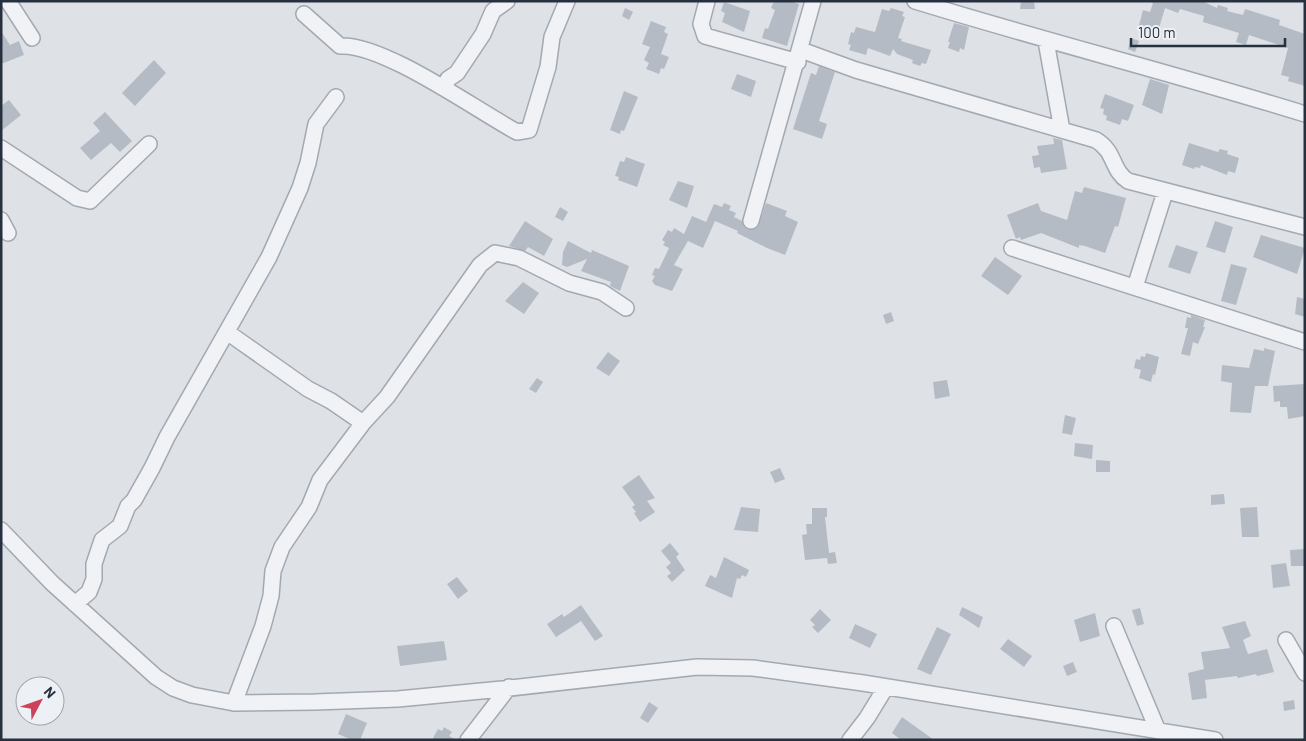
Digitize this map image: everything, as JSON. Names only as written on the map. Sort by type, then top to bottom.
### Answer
[{"type":"street","points":[[8,1],[32,38]]},
{"type":"street","points":[[445,88],[448,79],[457,73],[483,34],[494,11],[506,1]]},
{"type":"street","points":[[304,14],[340,46],[349,45],[370,51],[445,88],[517,132],[529,130],[548,67],[552,37],[567,1]]},
{"type":"street","points":[[707,1],[700,24],[705,36],[856,70],[1062,130],[1102,144],[1112,155],[1118,173],[1128,181],[1305,227]]},
{"type":"street","points":[[751,221],[813,1]]},
{"type":"street","points":[[915,1],[1046,41],[1191,79],[1305,114]]},
{"type":"street","points":[[1046,41],[1062,130]]},
{"type":"street","points":[[75,604],[89,592],[94,579],[94,564],[102,540],[120,526],[128,506],[134,500],[152,468],[167,437],[282,231],[308,163],[316,124],[336,97]]},
{"type":"street","points":[[1,148],[86,201],[95,198],[149,144]]},
{"type":"street","points":[[1135,287],[1165,192]]},
{"type":"street","points":[[1012,248],[1305,342]]},
{"type":"street","points":[[234,703],[262,626],[271,596],[273,571],[282,546],[309,507],[320,480],[363,423],[387,398],[480,265],[495,253],[519,258],[570,283],[602,292],[626,308]]},
{"type":"street","points":[[227,332],[308,389],[363,423]]},
{"type":"street","points":[[1,530],[75,604],[133,658],[173,688],[192,695],[234,703],[398,699],[697,667],[753,668],[886,687],[1215,740]]},
{"type":"street","points":[[1114,626],[1158,731]]},
{"type":"street","points":[[1286,640],[1305,673]]},
{"type":"street","points":[[468,740],[509,687]]},
{"type":"street","points":[[850,740],[867,718],[886,687]]},
{"type":"building","points":[[774,1],[790,1],[799,4],[787,46],[762,38],[765,28],[768,29],[775,10],[771,8]]},
{"type":"building","points":[[1021,1],[1034,1],[1035,9],[1020,9]]},
{"type":"building","points":[[1150,1],[1202,1],[1217,8],[1218,5],[1228,8],[1227,11],[1243,15],[1245,9],[1280,20],[1279,25],[1305,34],[1305,86],[1288,81],[1289,77],[1281,75],[1288,48],[1249,35],[1246,45],[1236,42],[1239,33],[1203,22],[1204,16],[1180,9],[1178,13],[1165,8],[1157,35],[1138,29],[1143,10],[1150,12],[1153,3]]},
{"type":"building","points":[[724,2],[750,11],[744,32],[722,22],[725,13],[721,11]]},
{"type":"building","points":[[625,8],[633,12],[629,20],[622,16]]},
{"type":"building","points":[[891,8],[904,12],[902,16],[905,17],[898,38],[902,39],[901,41],[931,50],[926,64],[922,63],[920,66],[912,63],[913,60],[897,54],[893,49],[890,56],[868,48],[866,55],[849,50],[851,45],[848,44],[851,32],[854,33],[856,27],[875,32],[882,9],[889,11]]},
{"type":"building","points":[[651,21],[666,27],[664,32],[668,34],[661,54],[669,57],[664,69],[661,68],[659,74],[646,69],[649,63],[644,60],[650,47],[642,44]]},
{"type":"building","points":[[954,23],[969,27],[964,50],[960,48],[959,52],[948,48]]},
{"type":"building","points":[[1,31],[10,45],[19,41],[24,55],[1,64]]},
{"type":"building","points":[[1131,38],[1139,41],[1135,52],[1128,49]]},
{"type":"building","points":[[154,60],[166,73],[135,106],[122,93]]},
{"type":"building","points":[[819,66],[835,72],[819,121],[827,124],[822,139],[793,129],[811,73],[816,75]]},
{"type":"building","points":[[737,74],[756,81],[751,97],[731,89]]},
{"type":"building","points":[[1150,79],[1169,85],[1162,114],[1142,105]]},
{"type":"building","points":[[624,91],[638,97],[624,131],[621,130],[620,134],[610,130]]},
{"type":"building","points":[[1105,94],[1134,105],[1128,121],[1122,119],[1120,125],[1106,120],[1107,116],[1103,114],[1104,109],[1100,108]]},
{"type":"building","points":[[9,100],[21,115],[1,131],[1,106]]},
{"type":"building","points":[[105,112],[132,141],[120,152],[111,143],[91,160],[80,148],[100,131],[93,123]]},
{"type":"building","points":[[1053,138],[1062,140],[1067,169],[1041,173],[1040,167],[1034,168],[1032,156],[1039,155],[1037,146],[1054,144]]},
{"type":"building","points":[[1189,143],[1218,152],[1220,149],[1228,151],[1227,154],[1239,158],[1235,173],[1228,171],[1227,175],[1201,165],[1200,168],[1195,167],[1194,169],[1182,165]]},
{"type":"building","points":[[626,157],[645,164],[637,187],[618,180],[619,177],[615,176],[620,161],[624,162]]},
{"type":"building","points":[[678,181],[694,186],[687,208],[669,200]]},
{"type":"building","points":[[1084,187],[1126,198],[1118,227],[1115,226],[1105,253],[1085,246],[1079,245],[1079,248],[1041,233],[1021,240],[1020,237],[1016,239],[1007,215],[1038,203],[1041,211],[1067,220],[1075,191],[1082,193]]},
{"type":"building","points":[[724,203],[731,206],[729,210],[736,213],[734,217],[742,221],[744,227],[749,230],[758,227],[766,203],[787,211],[785,216],[798,222],[785,255],[767,248],[737,233],[738,231],[715,221],[703,248],[688,241],[674,265],[683,269],[672,291],[655,285],[652,281],[655,276],[652,275],[655,268],[659,269],[669,248],[663,245],[665,242],[662,240],[668,230],[672,232],[674,228],[684,234],[692,216],[706,222],[714,204],[722,207]]},
{"type":"building","points":[[560,207],[568,212],[563,221],[555,217]]},
{"type":"building","points":[[525,221],[553,239],[544,256],[528,247],[525,251],[509,246]]},
{"type":"building","points":[[1215,221],[1233,227],[1225,253],[1206,247]]},
{"type":"building","points":[[1261,235],[1305,248],[1297,274],[1253,257]]},
{"type":"building","points":[[568,241],[591,253],[592,250],[629,266],[620,291],[610,286],[611,282],[581,271],[587,259],[567,267],[562,265],[563,252]]},
{"type":"building","points":[[1176,245],[1198,252],[1190,274],[1168,267]]},
{"type":"building","points":[[995,257],[1022,276],[1008,295],[981,276]]},
{"type":"building","points":[[1231,264],[1247,268],[1236,305],[1221,301]]},
{"type":"building","points":[[523,282],[539,293],[524,314],[505,301]]},
{"type":"building","points":[[1297,297],[1305,299],[1305,317],[1295,314]]},
{"type":"building","points":[[891,312],[894,321],[886,324],[883,315]]},
{"type":"building","points":[[1191,315],[1205,320],[1203,327],[1205,327],[1198,344],[1193,342],[1190,356],[1181,354],[1188,328],[1185,328],[1187,317],[1191,318]]},
{"type":"building","points":[[1264,348],[1275,351],[1268,386],[1255,386],[1251,413],[1230,412],[1232,383],[1221,381],[1222,365],[1249,368],[1254,349],[1264,351]]},
{"type":"building","points":[[608,352],[620,361],[609,376],[596,368]]},
{"type":"building","points":[[1146,353],[1159,357],[1155,375],[1153,374],[1151,382],[1139,378],[1141,370],[1134,368],[1136,359],[1140,360],[1141,356],[1145,357]]},
{"type":"building","points":[[537,378],[543,382],[536,393],[529,389]]},
{"type":"building","points":[[947,380],[950,396],[935,399],[933,382]]},
{"type":"building","points":[[1305,384],[1305,416],[1288,419],[1287,407],[1280,407],[1280,401],[1274,402],[1273,386]]},
{"type":"building","points":[[1065,415],[1076,418],[1072,435],[1062,433]]},
{"type":"building","points":[[1075,443],[1093,445],[1092,459],[1074,456]]},
{"type":"building","points":[[1096,460],[1110,461],[1110,472],[1096,472]]},
{"type":"building","points":[[780,468],[785,479],[775,483],[770,472]]},
{"type":"building","points":[[639,475],[655,498],[647,501],[655,512],[640,522],[632,507],[635,505],[622,487]]},
{"type":"building","points":[[1224,494],[1225,504],[1211,505],[1211,495]]},
{"type":"building","points":[[741,507],[760,509],[758,532],[734,530]]},
{"type":"building","points":[[1257,507],[1259,537],[1242,537],[1240,508]]},
{"type":"building","points":[[812,508],[827,508],[827,517],[825,517],[829,553],[835,552],[837,563],[828,564],[827,558],[805,560],[802,535],[807,534],[806,524],[812,524]]},
{"type":"building","points":[[670,543],[679,554],[676,557],[685,570],[672,582],[667,576],[671,573],[666,567],[671,563],[661,551]]},
{"type":"building","points":[[1305,549],[1305,566],[1291,566],[1290,550]]},
{"type":"building","points":[[724,557],[749,570],[746,577],[742,575],[740,579],[737,578],[732,598],[705,586],[710,575],[716,578]]},
{"type":"building","points":[[1286,563],[1290,586],[1273,588],[1271,565]]},
{"type":"building","points":[[457,577],[468,591],[458,599],[447,584]]},
{"type":"building","points":[[581,605],[603,636],[595,641],[581,621],[556,637],[547,624],[562,614],[564,617]]},
{"type":"building","points":[[962,607],[983,617],[979,628],[959,615]]},
{"type":"building","points":[[1140,608],[1144,624],[1137,626],[1132,610]]},
{"type":"building","points":[[820,609],[831,620],[818,633],[812,627],[815,625],[810,620]]},
{"type":"building","points":[[1095,613],[1100,636],[1080,642],[1074,620]]},
{"type":"building","points":[[1245,621],[1251,636],[1243,640],[1248,654],[1267,649],[1274,672],[1257,676],[1256,674],[1238,678],[1237,676],[1205,680],[1207,698],[1192,700],[1188,673],[1204,669],[1201,652],[1230,648],[1222,627]]},
{"type":"building","points":[[855,624],[877,634],[870,648],[849,638]]},
{"type":"building","points":[[937,627],[951,634],[931,675],[917,669]]},
{"type":"building","points":[[1008,639],[1032,656],[1024,667],[1000,649]]},
{"type":"building","points":[[444,641],[447,660],[400,666],[397,646]]},
{"type":"building","points":[[1073,662],[1077,672],[1067,676],[1063,666]]},
{"type":"building","points":[[1294,700],[1295,709],[1284,711],[1283,702]]},
{"type":"building","points":[[649,702],[658,708],[648,723],[640,718]]},
{"type":"building","points":[[346,714],[367,723],[360,740],[352,740],[338,734]]},
{"type":"building","points":[[902,717],[934,740],[901,740],[892,733]]},
{"type":"building","points":[[444,727],[452,732],[449,736],[456,740],[432,740],[438,729],[442,731]]}]
